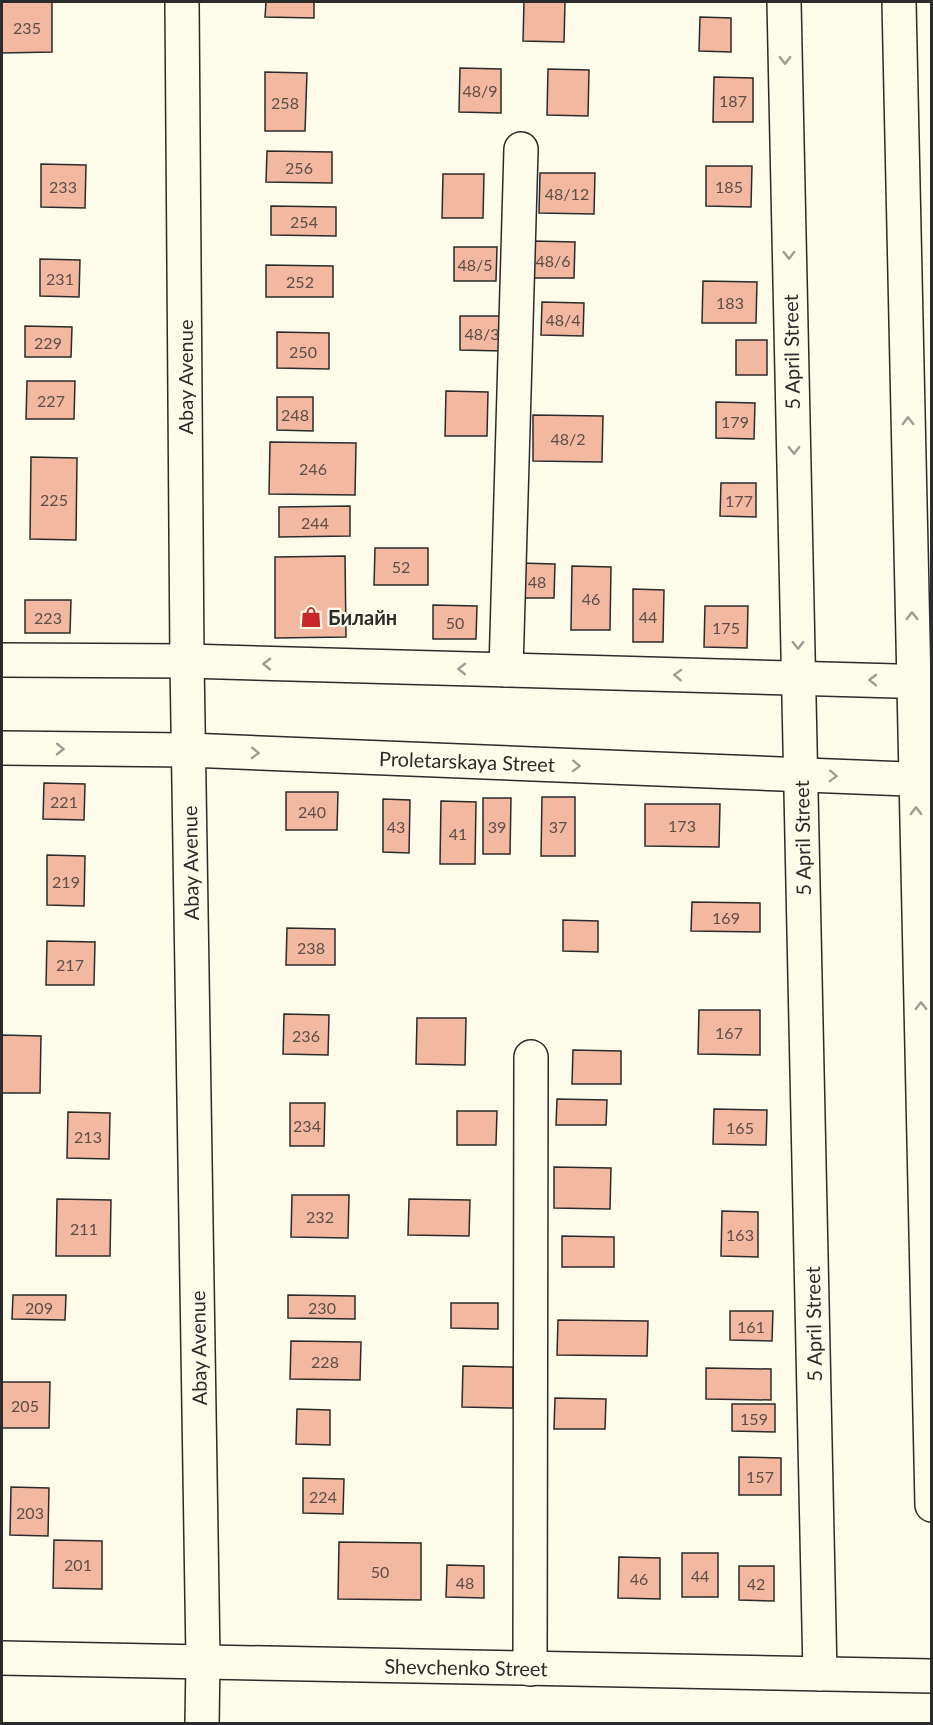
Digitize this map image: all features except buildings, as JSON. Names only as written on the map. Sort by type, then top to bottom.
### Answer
[{"type":"street","name":"Abay Avenue","points":[[182,2],[188,750],[203,1660],[202,1724]]},
{"type":"street","name":"5 April Street","points":[[784,2],[820,1674]]},
{"type":"street","points":[[898,2],[919,335],[932,1505]]},
{"type":"street","points":[[506,670],[521,149]]},
{"type":"street","points":[[2,660],[187,662],[922,681]]},
{"type":"street","name":"Proletarskaya Street","points":[[2,748],[188,750],[924,779]]},
{"type":"street","points":[[530,1669],[531,1057]]},
{"type":"street","name":"Shevchenko Street","points":[[2,1658],[203,1660],[530,1669],[932,1676]]},
{"type":"place","name":"Билайн","points":[[311,617]]}]
